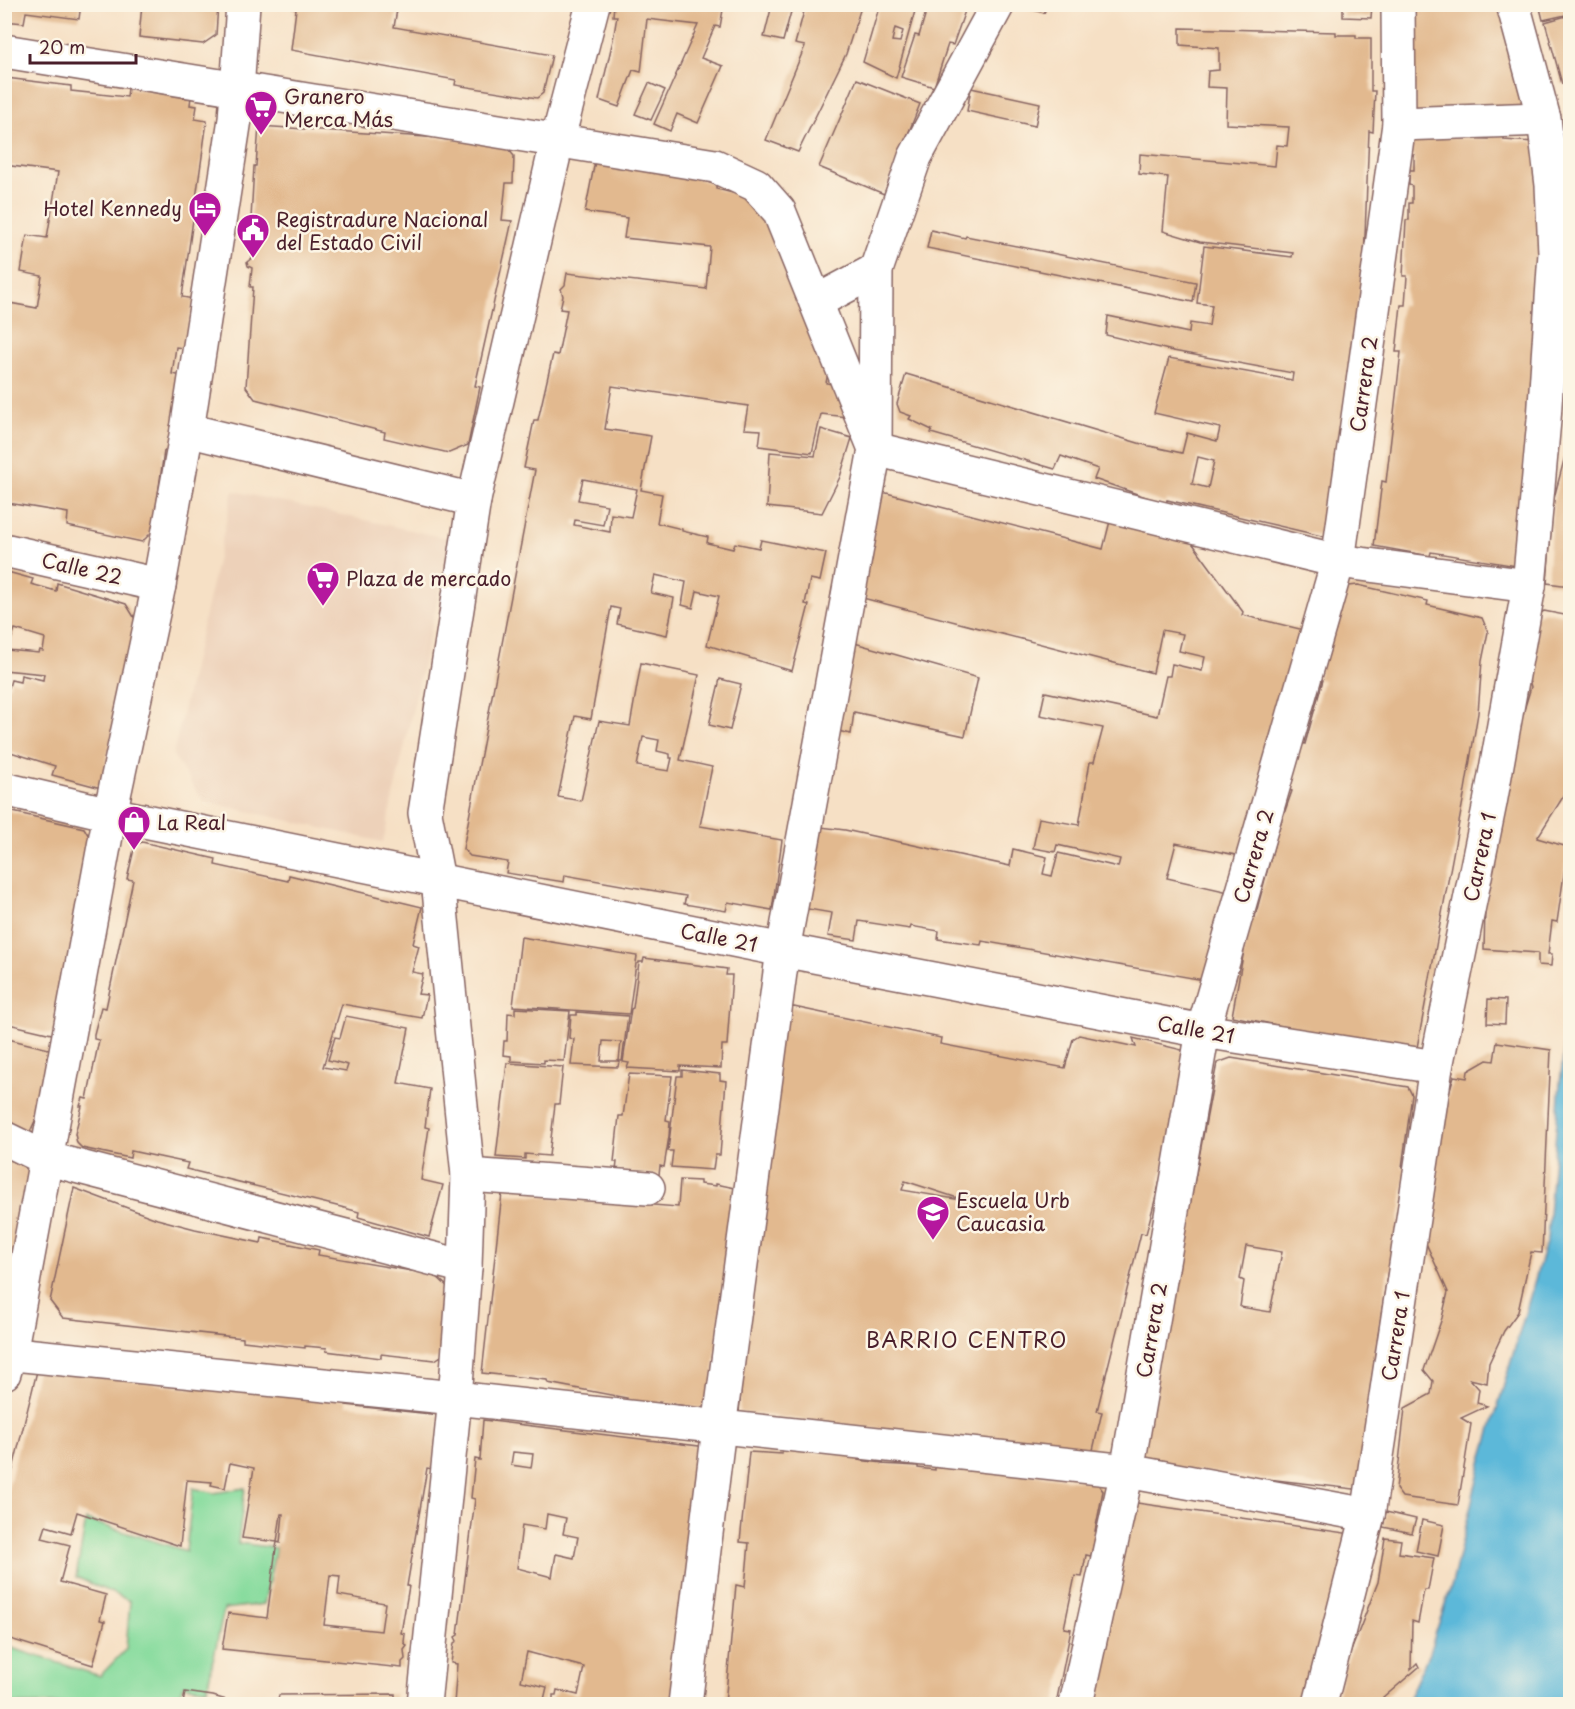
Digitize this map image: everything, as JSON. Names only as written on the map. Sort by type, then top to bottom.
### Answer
[{"type":"street","points":[[243,4],[235,119],[187,430],[159,585],[110,814],[6,1360],[455,1398],[1127,1471],[1368,1515]]},
{"type":"street","points":[[424,1704],[455,1398],[465,1267],[468,1175],[438,880],[425,813],[474,500],[557,142],[593,4]]},
{"type":"street","points":[[685,1704],[719,1428],[783,950],[875,449],[876,270],[915,157],[998,4]]},
{"type":"street","name":"Carrera 2","points":[[1076,1704],[1127,1471],[1203,1031],[1338,561],[1399,124],[1398,4]]},
{"type":"street","name":"Carrera 1","points":[[1320,1704],[1368,1515],[1436,1067],[1490,803],[1529,586],[1556,253],[1552,185],[1544,118],[1513,4]]},
{"type":"street","points":[[4,51],[715,166],[756,185],[779,211],[875,449]]},
{"type":"street","points":[[1399,124],[1544,118]]},
{"type":"street","points":[[816,302],[876,270]]},
{"type":"street","points":[[187,430],[474,500]]},
{"type":"street","points":[[875,449],[1338,561],[1529,586]]},
{"type":"street","name":"Calle 22","points":[[4,550],[159,585]]},
{"type":"street","name":"Calle 21","points":[[4,789],[110,814],[783,950],[1203,1031],[1436,1067]]},
{"type":"street","points":[[4,1138],[45,1158],[465,1267]]},
{"type":"street","points":[[468,1175],[648,1188]]},
{"type":"shaded area","points":[[233,491],[451,539],[383,842],[203,801],[173,755]]},
{"type":"green space","points":[[193,1488],[214,1493],[245,1488],[238,1543],[276,1548],[264,1604],[224,1609],[207,1689],[183,1685],[177,1704],[5,1704],[5,1646],[100,1676],[126,1649],[130,1601],[76,1577],[86,1520],[186,1551]]},
{"type":"water","points":[[1570,993],[1570,1704],[1406,1704],[1429,1653],[1452,1584],[1481,1463],[1547,1239]]},
{"type":"building","points":[[4,4],[81,4],[79,19],[26,12],[24,23],[4,21]]},
{"type":"building","points":[[142,4],[218,4],[216,35],[203,44],[139,37]]},
{"type":"building","points":[[292,4],[398,4],[394,27],[552,55],[543,93],[537,98],[455,85],[456,80],[291,50],[296,9],[292,8]]},
{"type":"building","points":[[614,4],[724,4],[720,27],[715,26],[701,58],[723,66],[698,123],[677,114],[670,131],[654,124],[698,25],[647,19],[641,72],[633,70],[619,107],[599,100],[617,16],[613,16]]},
{"type":"building","points":[[806,4],[862,4],[846,54],[798,152],[766,140],[805,46],[795,44]]},
{"type":"building","points":[[880,4],[917,4],[896,78],[863,62]],"holes":[[[895,28],[903,31],[900,42],[892,41]]]},
{"type":"building","points":[[1014,4],[1048,4],[1044,13]]},
{"type":"building","points":[[1343,4],[1372,4],[1371,18],[1343,17]]},
{"type":"building","points":[[1411,4],[1507,4],[1529,112],[1415,114]]},
{"type":"building","points":[[1539,4],[1570,4],[1570,14],[1543,20]]},
{"type":"building","points":[[772,5],[792,8],[783,41],[764,37]]},
{"type":"building","points":[[928,5],[967,5],[953,45],[948,44],[934,87],[901,77],[915,35],[919,36]]},
{"type":"building","points":[[1570,15],[1570,82],[1562,84],[1545,22]]},
{"type":"building","points":[[1180,28],[1336,32],[1336,35],[1371,38],[1371,91],[1375,91],[1373,132],[1369,131],[1364,261],[1326,537],[1167,500],[1166,504],[1094,479],[1098,469],[1061,456],[1055,469],[931,433],[932,430],[909,419],[911,416],[900,412],[897,404],[906,374],[1145,445],[1182,453],[1187,433],[1217,441],[1220,428],[1154,413],[1169,358],[1292,380],[1293,373],[1173,351],[1106,335],[1108,316],[1189,333],[1190,323],[1209,326],[1212,305],[1197,303],[1204,246],[1292,257],[1293,253],[1200,242],[1163,231],[1168,177],[1139,174],[1140,154],[1275,166],[1277,145],[1287,146],[1289,127],[1226,124],[1227,88],[1207,87],[1208,71],[1219,70],[1219,48],[1180,45]],"holes":[[[1198,457],[1214,461],[1208,488],[1192,484]]]},
{"type":"building","points":[[6,78],[71,86],[71,91],[127,97],[128,88],[191,96],[190,105],[197,106],[195,119],[207,121],[182,297],[194,299],[184,348],[176,347],[172,374],[188,377],[173,453],[164,451],[153,531],[142,542],[67,526],[68,513],[8,503],[8,500],[4,499],[4,302],[37,308],[42,276],[21,272],[27,235],[47,238],[58,172],[4,165]]},
{"type":"building","points":[[857,79],[920,104],[884,194],[819,167]]},
{"type":"building","points":[[649,83],[665,90],[651,120],[635,114]]},
{"type":"building","points":[[971,88],[1040,103],[1035,126],[967,111]]},
{"type":"building","points":[[259,126],[502,142],[514,156],[513,183],[506,183],[502,220],[512,221],[475,386],[480,387],[468,445],[449,453],[384,438],[385,432],[255,399],[246,387],[253,287],[250,287],[252,268],[247,262],[252,258],[253,236],[250,236]]},
{"type":"building","points":[[1488,134],[1504,135],[1504,140],[1534,142],[1544,176],[1523,567],[1431,552],[1430,556],[1374,546],[1382,481],[1386,482],[1401,352],[1396,352],[1401,305],[1405,305],[1407,276],[1403,276],[1406,220],[1409,220],[1409,203],[1412,203],[1409,170],[1414,170],[1414,155],[1411,155],[1412,136],[1488,139]]},
{"type":"building","points":[[596,156],[679,172],[716,185],[716,189],[766,201],[832,352],[826,383],[838,385],[835,398],[849,400],[847,417],[821,414],[812,453],[759,446],[761,430],[744,429],[748,406],[612,386],[605,429],[651,436],[641,490],[662,494],[657,523],[708,537],[707,543],[733,549],[735,543],[759,548],[761,540],[826,553],[820,581],[810,579],[805,604],[809,605],[792,671],[707,645],[719,596],[697,591],[693,608],[682,605],[686,582],[655,575],[651,593],[674,598],[667,635],[617,624],[620,609],[611,607],[591,719],[575,716],[558,797],[581,801],[599,721],[630,726],[641,663],[699,675],[680,760],[712,767],[700,826],[782,840],[772,910],[728,902],[726,911],[684,904],[686,896],[565,875],[564,882],[506,873],[508,862],[470,856],[463,849],[535,470],[524,468],[534,420],[538,420],[553,354],[558,355],[567,310],[560,309],[563,296],[561,289],[565,285],[567,273],[706,289],[710,247],[624,238],[627,218],[585,212]],"holes":[[[583,479],[637,489],[631,517],[611,514],[610,532],[574,525],[575,520],[603,525],[607,505],[578,500]],[[643,737],[659,740],[657,751],[670,754],[672,758],[669,771],[637,766]]]},
{"type":"building","points":[[931,230],[1196,282],[1193,302],[927,248]]},
{"type":"building","points":[[1570,300],[1570,381],[1554,360]]},
{"type":"building","points":[[821,429],[852,438],[840,477],[822,513],[767,507],[770,452],[815,456]]},
{"type":"building","points":[[1569,441],[1570,586],[1547,583],[1553,502]]},
{"type":"building","points":[[871,489],[1103,549],[1112,513],[1190,540],[1243,612],[1242,615],[1304,630],[1296,662],[1292,661],[1246,857],[1176,843],[1167,878],[1233,893],[1209,981],[982,941],[981,945],[938,939],[939,931],[911,926],[910,929],[859,921],[856,940],[828,936],[832,913],[802,908],[813,826],[845,830],[1010,866],[1013,849],[1047,857],[1043,874],[1052,876],[1058,853],[1118,867],[1120,859],[1057,845],[1055,852],[1033,848],[1039,818],[1079,825],[1090,762],[1094,762],[1103,728],[1040,715],[1045,692],[1157,716],[1166,676],[1170,676],[1172,664],[1202,671],[1205,657],[1179,651],[1183,634],[1162,630],[1153,673],[851,595]]},
{"type":"building","points":[[4,571],[33,579],[31,584],[56,591],[57,583],[126,604],[137,622],[101,788],[52,775],[55,766],[4,750],[4,685],[9,687],[11,680],[20,682],[21,675],[43,680],[44,674],[4,670]],"holes":[[[15,629],[45,638],[43,651],[40,650],[39,653],[7,650]]]},
{"type":"building","points":[[1358,585],[1428,601],[1427,605],[1482,618],[1488,632],[1465,790],[1416,1053],[1232,1016],[1250,917],[1255,917],[1277,834],[1292,791],[1287,789],[1299,742],[1305,744],[1323,680],[1318,679],[1330,632],[1335,633],[1343,592],[1349,586]]},
{"type":"building","points":[[1544,611],[1570,616],[1570,786],[1537,838],[1568,847],[1557,922],[1552,921],[1548,954],[1552,954],[1551,966],[1538,965],[1538,953],[1484,949],[1487,833],[1531,687],[1524,661],[1534,617]]},
{"type":"building","points":[[844,640],[978,678],[965,736],[854,712],[851,734],[829,729]]},
{"type":"building","points":[[720,679],[741,684],[730,730],[709,725]]},
{"type":"building","points":[[4,810],[84,828],[90,838],[56,1035],[4,1023]]},
{"type":"building","points":[[142,842],[216,859],[215,865],[288,881],[289,875],[422,907],[413,944],[419,946],[412,972],[423,974],[418,994],[427,995],[422,1018],[342,1004],[323,1067],[346,1071],[348,1065],[328,1060],[335,1037],[340,1038],[346,1016],[409,1028],[398,1083],[430,1089],[425,1127],[429,1128],[421,1180],[443,1185],[429,1237],[358,1217],[359,1212],[186,1169],[188,1163],[131,1151],[130,1158],[82,1148],[77,1143],[75,1134],[82,1106],[80,1106],[83,1098],[87,1099],[99,1040],[94,1039],[94,1034],[101,1007],[106,1008],[133,880],[127,879],[135,845]]},
{"type":"building","points":[[521,937],[637,956],[629,1014],[513,1006]]},
{"type":"building","points":[[644,958],[727,969],[726,975],[732,975],[727,1045],[722,1045],[721,1068],[680,1066],[680,1071],[627,1068],[629,1063],[623,1062],[631,1009],[633,1008],[639,962],[643,962]]},
{"type":"building","points":[[1488,999],[1506,1000],[1505,1024],[1487,1023]]},
{"type":"building","points":[[794,1007],[941,1038],[940,1044],[1065,1068],[1073,1039],[1079,1035],[1136,1047],[1133,1038],[1194,1053],[1146,1234],[1141,1233],[1097,1411],[1102,1412],[1093,1450],[1086,1455],[739,1412],[776,1010]],"holes":[[[905,1181],[967,1201],[902,1190]]]},
{"type":"building","points":[[515,1008],[570,1011],[564,1061],[544,1060],[544,1063],[511,1061],[511,1056],[503,1055],[504,1041],[507,1041],[508,1013],[515,1014]]},
{"type":"building","points":[[577,1012],[628,1016],[622,1061],[619,1061],[618,1067],[571,1065],[574,1039],[569,1038],[571,1015],[577,1015]],"holes":[[[603,1041],[621,1042],[619,1061],[601,1061]]]},
{"type":"building","points":[[4,1038],[57,1051],[44,1101],[29,1134],[4,1124]]},
{"type":"building","points":[[1497,1042],[1551,1050],[1542,1253],[1531,1252],[1518,1312],[1504,1331],[1489,1363],[1487,1383],[1470,1379],[1479,1389],[1477,1403],[1487,1406],[1461,1418],[1471,1424],[1458,1505],[1402,1497],[1396,1489],[1405,1408],[1431,1394],[1433,1381],[1424,1370],[1442,1318],[1448,1292],[1425,1241],[1435,1139],[1454,1076],[1467,1078],[1468,1071],[1487,1060],[1494,1061]]},
{"type":"building","points":[[1231,1058],[1408,1087],[1412,1095],[1402,1167],[1406,1168],[1392,1271],[1388,1270],[1368,1404],[1365,1478],[1354,1489],[1146,1465],[1136,1454],[1192,1194],[1217,1063]],"holes":[[[1246,1246],[1282,1252],[1270,1312],[1240,1307],[1244,1281],[1240,1279]]]},
{"type":"building","points":[[507,1063],[563,1067],[559,1104],[555,1104],[549,1156],[525,1154],[525,1159],[496,1157]]},
{"type":"building","points":[[682,1070],[720,1074],[720,1080],[726,1081],[720,1155],[715,1155],[713,1170],[671,1167],[673,1151],[668,1151],[677,1076],[682,1076]]},
{"type":"building","points":[[629,1074],[672,1076],[666,1120],[670,1121],[669,1136],[664,1167],[660,1166],[659,1175],[616,1171],[617,1162],[614,1162],[619,1116],[623,1116]]},
{"type":"building","points":[[4,1153],[18,1159],[30,1175],[4,1308]]},
{"type":"building","points":[[680,1180],[700,1181],[700,1184],[716,1186],[716,1184],[735,1188],[710,1402],[700,1408],[659,1402],[659,1406],[626,1402],[627,1398],[548,1383],[547,1380],[482,1373],[502,1193],[678,1207]]},
{"type":"building","points":[[74,1188],[157,1219],[195,1229],[261,1243],[262,1238],[319,1250],[318,1255],[435,1275],[451,1290],[444,1354],[435,1360],[381,1354],[381,1358],[326,1351],[327,1348],[305,1346],[305,1348],[243,1341],[243,1338],[63,1318],[50,1301]]},
{"type":"building","points":[[38,1367],[194,1389],[190,1384],[346,1400],[346,1405],[440,1415],[433,1469],[427,1468],[407,1586],[409,1586],[401,1633],[405,1634],[404,1642],[407,1646],[404,1650],[405,1659],[402,1662],[402,1668],[222,1649],[228,1613],[267,1618],[277,1542],[242,1538],[254,1468],[230,1463],[225,1488],[211,1485],[212,1482],[187,1480],[180,1546],[77,1512],[71,1533],[46,1526],[42,1538],[70,1545],[60,1582],[106,1595],[100,1620],[105,1621],[93,1665],[4,1637],[4,1505]],"holes":[[[281,1514],[283,1514],[280,1543],[277,1542]],[[330,1575],[340,1576],[338,1595],[385,1603],[381,1631],[324,1625]]]},
{"type":"building","points":[[483,1420],[707,1447],[672,1704],[549,1704],[553,1701],[553,1695],[556,1695],[557,1690],[578,1695],[584,1667],[527,1652],[521,1681],[547,1687],[543,1704],[535,1702],[534,1704],[454,1704],[457,1664],[451,1663],[454,1643],[457,1641],[455,1637],[458,1635],[475,1499],[471,1498],[475,1459],[480,1460]],"holes":[[[513,1452],[533,1454],[531,1468],[511,1465]],[[547,1514],[566,1518],[563,1534],[578,1537],[574,1558],[556,1554],[552,1577],[517,1568],[522,1525],[545,1529]]]},
{"type":"building","points":[[782,1450],[859,1455],[858,1460],[935,1470],[935,1467],[963,1470],[964,1466],[1097,1483],[1103,1491],[1095,1531],[1097,1531],[1091,1556],[1086,1555],[1082,1577],[1075,1576],[1064,1628],[1071,1629],[1056,1704],[725,1704],[736,1585],[745,1587],[749,1543],[740,1542],[749,1452],[782,1454]]},
{"type":"building","points":[[1137,1503],[1359,1535],[1310,1704],[1086,1704],[1125,1513]]},
{"type":"building","points":[[1386,1512],[1416,1519],[1412,1533],[1383,1527]]},
{"type":"building","points":[[1422,1520],[1444,1525],[1438,1556],[1416,1551]]},
{"type":"building","points":[[1385,1538],[1401,1540],[1399,1553],[1434,1558],[1428,1590],[1424,1590],[1418,1623],[1412,1621],[1411,1669],[1417,1663],[1419,1667],[1376,1704],[1335,1704],[1344,1669],[1378,1582]]},
{"type":"building","points":[[185,1692],[213,1696],[240,1704],[183,1704]]},
{"type":"building","points":[[395,1694],[395,1704],[277,1704],[279,1695]]},
{"type":"place","name":"Granero Merca Más","points":[[261,136]]},
{"type":"place","name":"Hotel Kennedy","points":[[205,237]]},
{"type":"place","name":"Registradure Nacional del Estado Civil","points":[[253,259]]},
{"type":"place","name":"Plaza de mercado","points":[[323,607]]},
{"type":"place","name":"La Real","points":[[134,851]]},
{"type":"place","name":"Escuela Urb Caucasia","points":[[933,1241]]},
{"type":"district","name":"BARRIO CENTRO","points":[[967,1339]]}]
